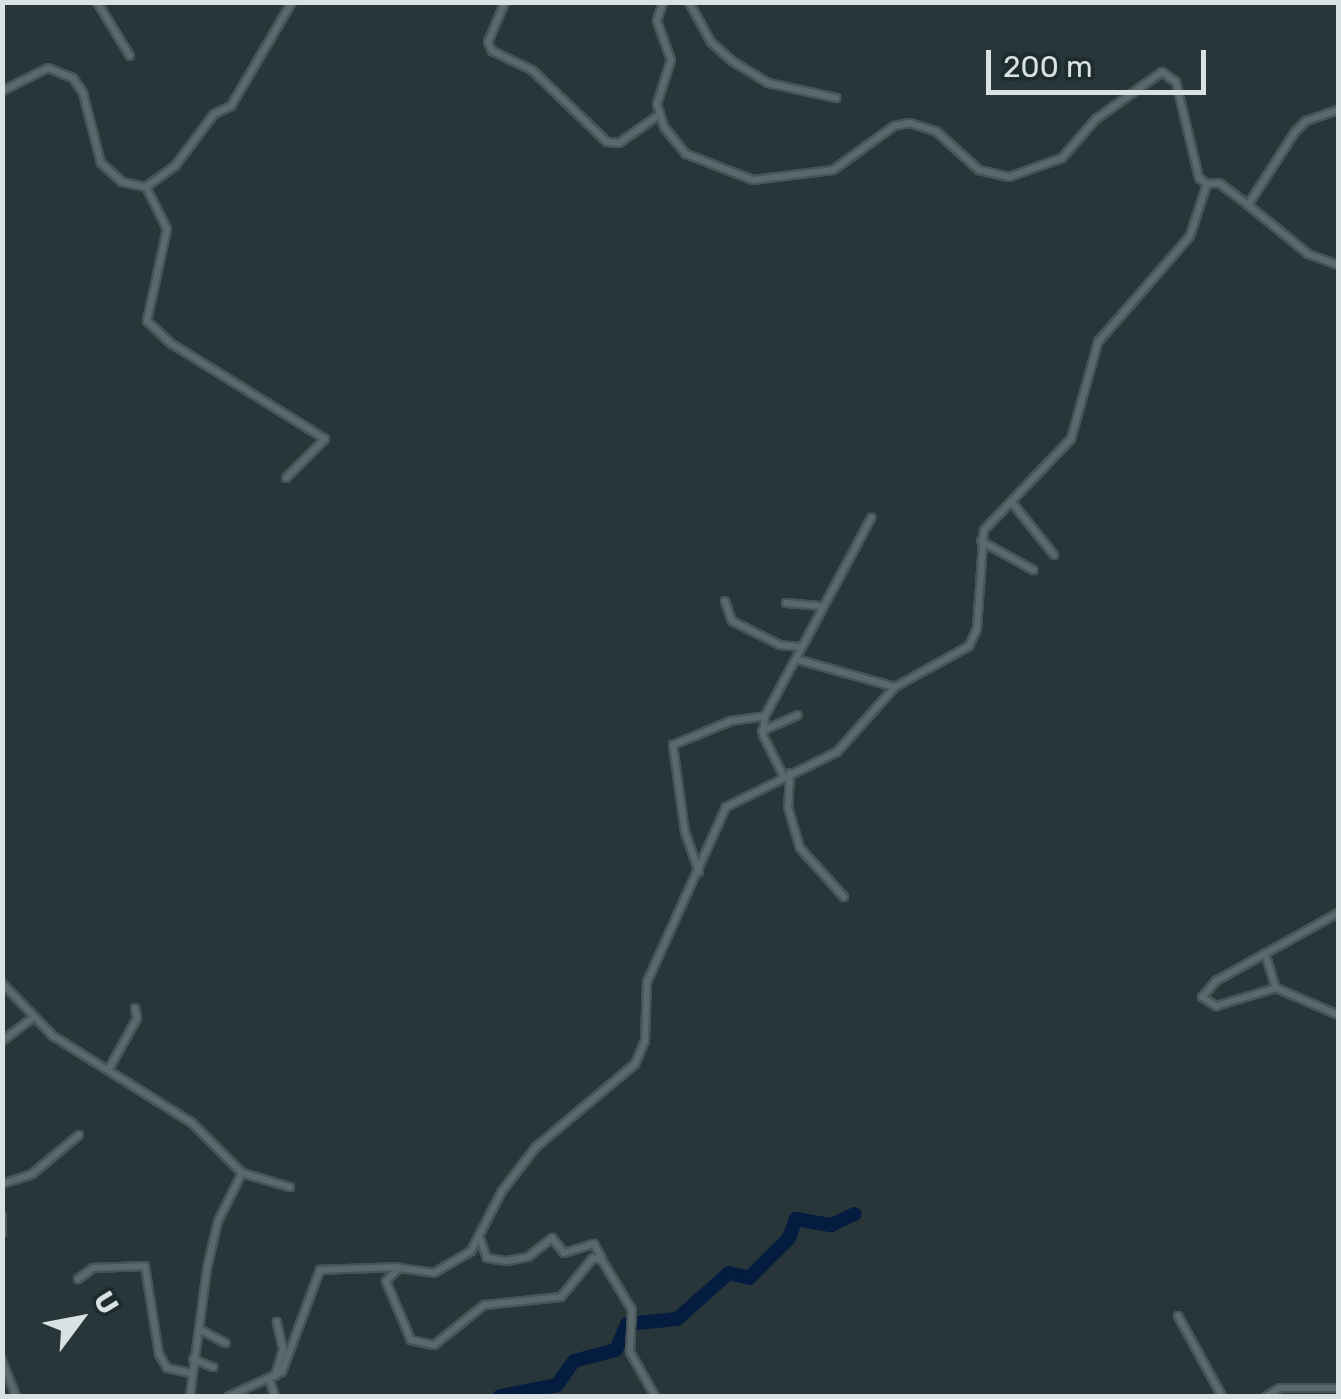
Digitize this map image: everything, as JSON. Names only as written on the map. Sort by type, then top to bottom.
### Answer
[{"type":"street","points":[[97,2],[130,56]]},
{"type":"street","points":[[146,188],[175,166],[214,114],[231,106],[292,2]]},
{"type":"street","points":[[505,2],[488,42],[492,51],[532,70],[607,142],[619,143],[659,115],[671,60],[657,21],[663,2]]},
{"type":"street","points":[[688,2],[711,42],[732,61],[768,83],[836,98]]},
{"type":"street","points":[[2,91],[48,68],[72,78],[83,92],[101,163],[122,182],[146,188],[167,229],[147,321],[172,344],[325,438],[286,478]]},
{"type":"street","points":[[659,115],[686,154],[754,180],[833,170],[894,126],[910,123],[937,132],[980,170],[1009,176],[1062,158],[1096,119],[1167,72],[1176,82],[1199,178],[1207,184],[1219,183],[1308,254],[1338,265]]},
{"type":"street","points":[[1248,204],[1306,120],[1338,110]]},
{"type":"street","points":[[229,1396],[273,1379],[320,1270],[399,1268],[434,1273],[450,1267],[480,1238],[502,1191],[536,1147],[635,1064],[646,1041],[646,982],[700,873],[726,807],[786,774],[814,767],[852,742],[895,688],[974,637],[981,541],[993,520],[1014,505],[1071,438],[1098,342],[1190,236],[1207,184]]},
{"type":"street","points":[[1014,505],[1054,554]]},
{"type":"street","points":[[844,897],[800,848],[787,796],[786,774],[762,731],[766,716],[800,660],[800,648],[820,606],[871,518]]},
{"type":"street","points":[[981,541],[1033,570]]},
{"type":"street","points":[[726,601],[732,621],[780,645],[800,648]]},
{"type":"street","points":[[786,602],[820,606]]},
{"type":"street","points":[[800,660],[895,688]]},
{"type":"street","points":[[762,731],[798,715]]},
{"type":"street","points":[[700,873],[685,832],[674,745],[730,721],[766,716]]},
{"type":"street","points":[[1338,913],[1216,981],[1202,997],[1216,1006],[1276,988],[1338,1015]]},
{"type":"street","points":[[1265,953],[1276,988]]},
{"type":"street","points":[[2,983],[33,1018],[198,1128],[242,1173],[290,1187]]},
{"type":"street","points":[[110,1067],[137,1018],[135,1008]]},
{"type":"street","points":[[2,1041],[33,1018]]},
{"type":"street","points":[[2,1184],[32,1174],[79,1136]]},
{"type":"street","points":[[190,1396],[218,1221],[242,1173]]},
{"type":"street","points":[[2,1216],[2,1233]]},
{"type":"street","points":[[480,1238],[487,1258],[518,1261],[552,1238],[564,1253],[594,1244],[633,1323],[630,1352],[655,1396]]},
{"type":"street","points":[[399,1268],[386,1287],[411,1340],[434,1345],[484,1305],[520,1296],[561,1297],[592,1258],[602,1260]]},
{"type":"street","points":[[78,1279],[93,1268],[144,1266],[159,1354],[167,1368],[191,1373]]},
{"type":"street","points":[[1178,1316],[1222,1396]]},
{"type":"street","points":[[275,1396],[273,1379],[282,1349],[277,1322]]},
{"type":"street","points":[[199,1329],[225,1344]]},
{"type":"street","points":[[193,1359],[212,1367]]},
{"type":"street","points":[[2,1360],[16,1396]]},
{"type":"street","points":[[1267,1396],[1280,1388],[1338,1388]]},
{"type":"waterway","points":[[500,1396],[557,1385],[574,1361],[616,1350],[627,1324],[677,1319],[729,1273],[749,1278],[789,1238],[796,1219],[831,1225],[855,1214]]}]
